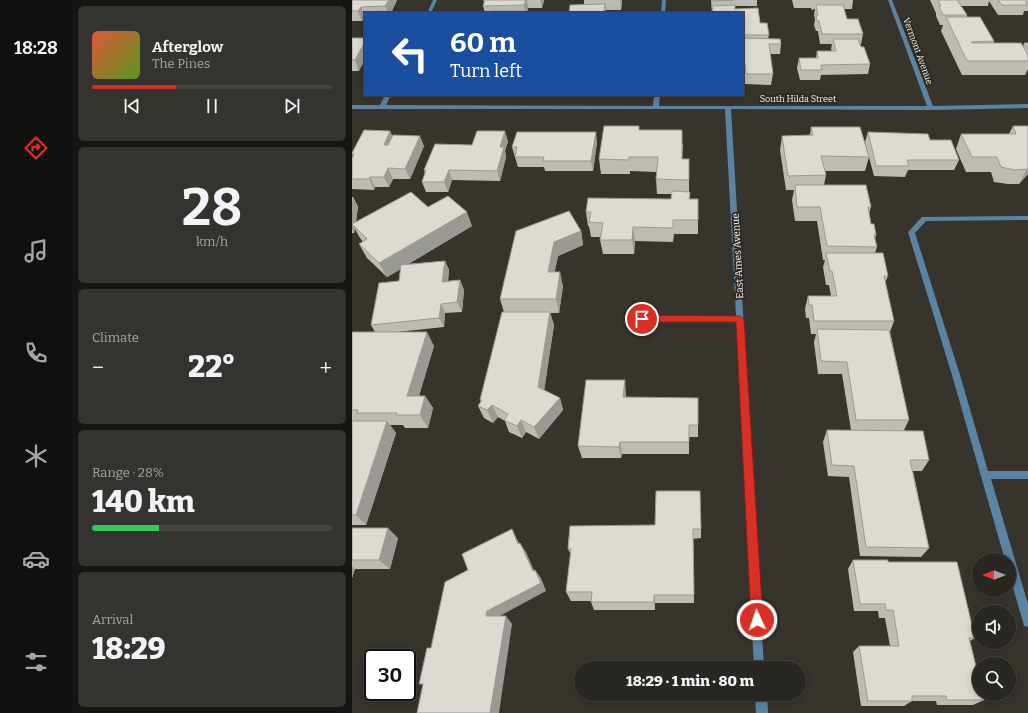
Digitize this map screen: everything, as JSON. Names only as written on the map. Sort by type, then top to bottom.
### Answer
[{"type":"street","points":[[429,12],[435,0]]},
{"type":"street","points":[[663,12],[664,0]]},
{"type":"street","name":"Vermont Avenue","points":[[890,0],[931,108]]},
{"type":"street","points":[[382,107],[388,96]]},
{"type":"street","points":[[656,108],[657,96]]},
{"type":"street","name":"South Hilda Street","points":[[352,107],[931,108],[1028,106]]},
{"type":"street","name":"East Ames Avenue","points":[[728,108],[759,661]]},
{"type":"street","points":[[1028,218],[924,219],[911,232],[954,368],[1028,622]]},
{"type":"street","points":[[642,319],[740,319]]},
{"type":"street","points":[[985,475],[1028,475]]},
{"type":"street","points":[[761,701],[762,713]]},
{"type":"building","points":[[352,0],[389,0],[385,6],[361,7],[358,11],[352,11]]},
{"type":"building","points":[[485,0],[526,0],[524,5],[483,6]]},
{"type":"building","points":[[712,0],[734,0],[712,1]]},
{"type":"building","points":[[938,0],[957,0],[967,15],[943,15]]},
{"type":"building","points":[[998,0],[1028,0],[1028,2],[1025,2],[1027,5],[1002,5]]},
{"type":"building","points":[[605,4],[604,12],[569,12],[570,5]]},
{"type":"building","points":[[735,5],[735,9],[758,8],[760,23],[767,23],[769,35],[744,35],[744,12],[713,12],[712,6]]},
{"type":"building","points":[[816,5],[843,5],[847,19],[858,19],[863,34],[822,34],[819,21],[817,21],[816,15],[818,15]]},
{"type":"building","points":[[491,11],[523,11],[522,12]]},
{"type":"building","points":[[946,17],[980,17],[994,41],[971,42],[972,43],[1021,43],[1028,55],[1028,61],[967,61]]},
{"type":"building","points":[[352,38],[364,38],[364,44],[355,60],[352,60]]},
{"type":"building","points":[[744,38],[780,39],[781,44],[769,44],[773,74],[746,74]]},
{"type":"building","points":[[833,39],[858,39],[861,47],[864,47],[870,64],[821,65],[822,70],[801,70],[799,58],[818,58],[817,51],[836,51]]},
{"type":"building","points":[[1024,43],[1028,43],[1028,49]]},
{"type":"building","points":[[604,126],[639,126],[639,130],[682,130],[682,159],[689,159],[689,180],[656,179],[658,157],[629,157],[629,160],[599,159]]},
{"type":"building","points":[[1013,126],[1028,126],[1027,169],[1015,170],[1001,167],[997,157],[972,157],[961,134],[1016,134]]},
{"type":"building","points":[[811,127],[860,127],[869,157],[821,156],[826,175],[788,176],[782,136],[813,135]]},
{"type":"building","points":[[364,130],[390,131],[384,145],[388,145],[393,135],[420,136],[405,169],[388,168],[384,177],[352,179],[352,158],[354,154],[352,153]]},
{"type":"building","points":[[477,131],[505,131],[500,147],[504,147],[497,171],[449,170],[444,182],[422,182],[426,170],[424,170],[435,144],[472,145]]},
{"type":"building","points":[[517,132],[596,132],[591,161],[543,161],[544,157],[515,157],[517,147],[512,147]]},
{"type":"building","points":[[868,132],[928,134],[930,140],[951,140],[959,160],[907,160],[909,166],[876,166]]},
{"type":"building","points":[[795,185],[866,185],[871,207],[868,207],[871,224],[874,224],[876,235],[874,235],[877,247],[827,246],[820,207],[797,207]]},
{"type":"building","points":[[672,191],[690,192],[689,199],[698,199],[698,220],[673,220],[673,228],[633,227],[632,240],[600,240],[603,223],[589,222],[591,212],[586,212],[588,198],[671,199]]},
{"type":"building","points":[[411,192],[428,207],[448,196],[467,212],[379,263],[359,244],[367,239],[352,224]]},
{"type":"building","points":[[569,211],[581,231],[554,242],[548,272],[560,272],[556,299],[500,299],[516,231]]},
{"type":"building","points":[[826,253],[883,253],[888,276],[884,276],[894,321],[814,321],[812,305],[809,305],[808,296],[837,296],[832,271],[830,271]]},
{"type":"building","points":[[445,261],[442,282],[460,280],[457,302],[441,304],[439,318],[371,325],[379,283],[399,281],[401,265]]},
{"type":"building","points":[[502,312],[550,312],[538,387],[560,398],[534,427],[521,420],[517,426],[504,420],[508,414],[492,405],[487,410],[478,406],[482,400],[480,400]]},
{"type":"building","points":[[817,329],[889,330],[909,420],[856,420],[847,362],[821,361]]},
{"type":"building","points":[[352,332],[427,332],[407,396],[425,396],[420,415],[396,415],[397,413],[357,413],[358,410],[352,410]]},
{"type":"building","points":[[586,380],[625,380],[623,397],[698,398],[698,425],[689,425],[689,442],[620,442],[619,447],[578,446]]},
{"type":"building","points":[[352,421],[387,421],[356,515],[352,515]]},
{"type":"building","points":[[827,430],[923,431],[929,460],[910,460],[929,548],[866,547],[854,466],[832,465]]},
{"type":"building","points":[[656,491],[700,491],[701,529],[693,529],[694,595],[654,595],[654,602],[591,602],[592,592],[566,592],[571,549],[568,549],[570,526],[655,525]]},
{"type":"building","points":[[352,528],[388,528],[379,560],[352,560]]},
{"type":"building","points":[[512,529],[518,544],[520,543],[533,571],[535,570],[541,583],[487,611],[486,616],[506,616],[490,713],[417,713],[423,684],[419,684],[427,648],[431,648],[445,582],[468,570],[462,554]]},
{"type":"building","points":[[853,560],[888,560],[888,562],[957,562],[972,625],[972,638],[969,638],[974,657],[972,657],[972,700],[947,700],[946,696],[912,696],[912,701],[868,701],[859,646],[899,646],[893,610],[886,610],[885,604],[860,604]]},
{"type":"route","points":[[642,319],[740,319],[757,620]]}]
